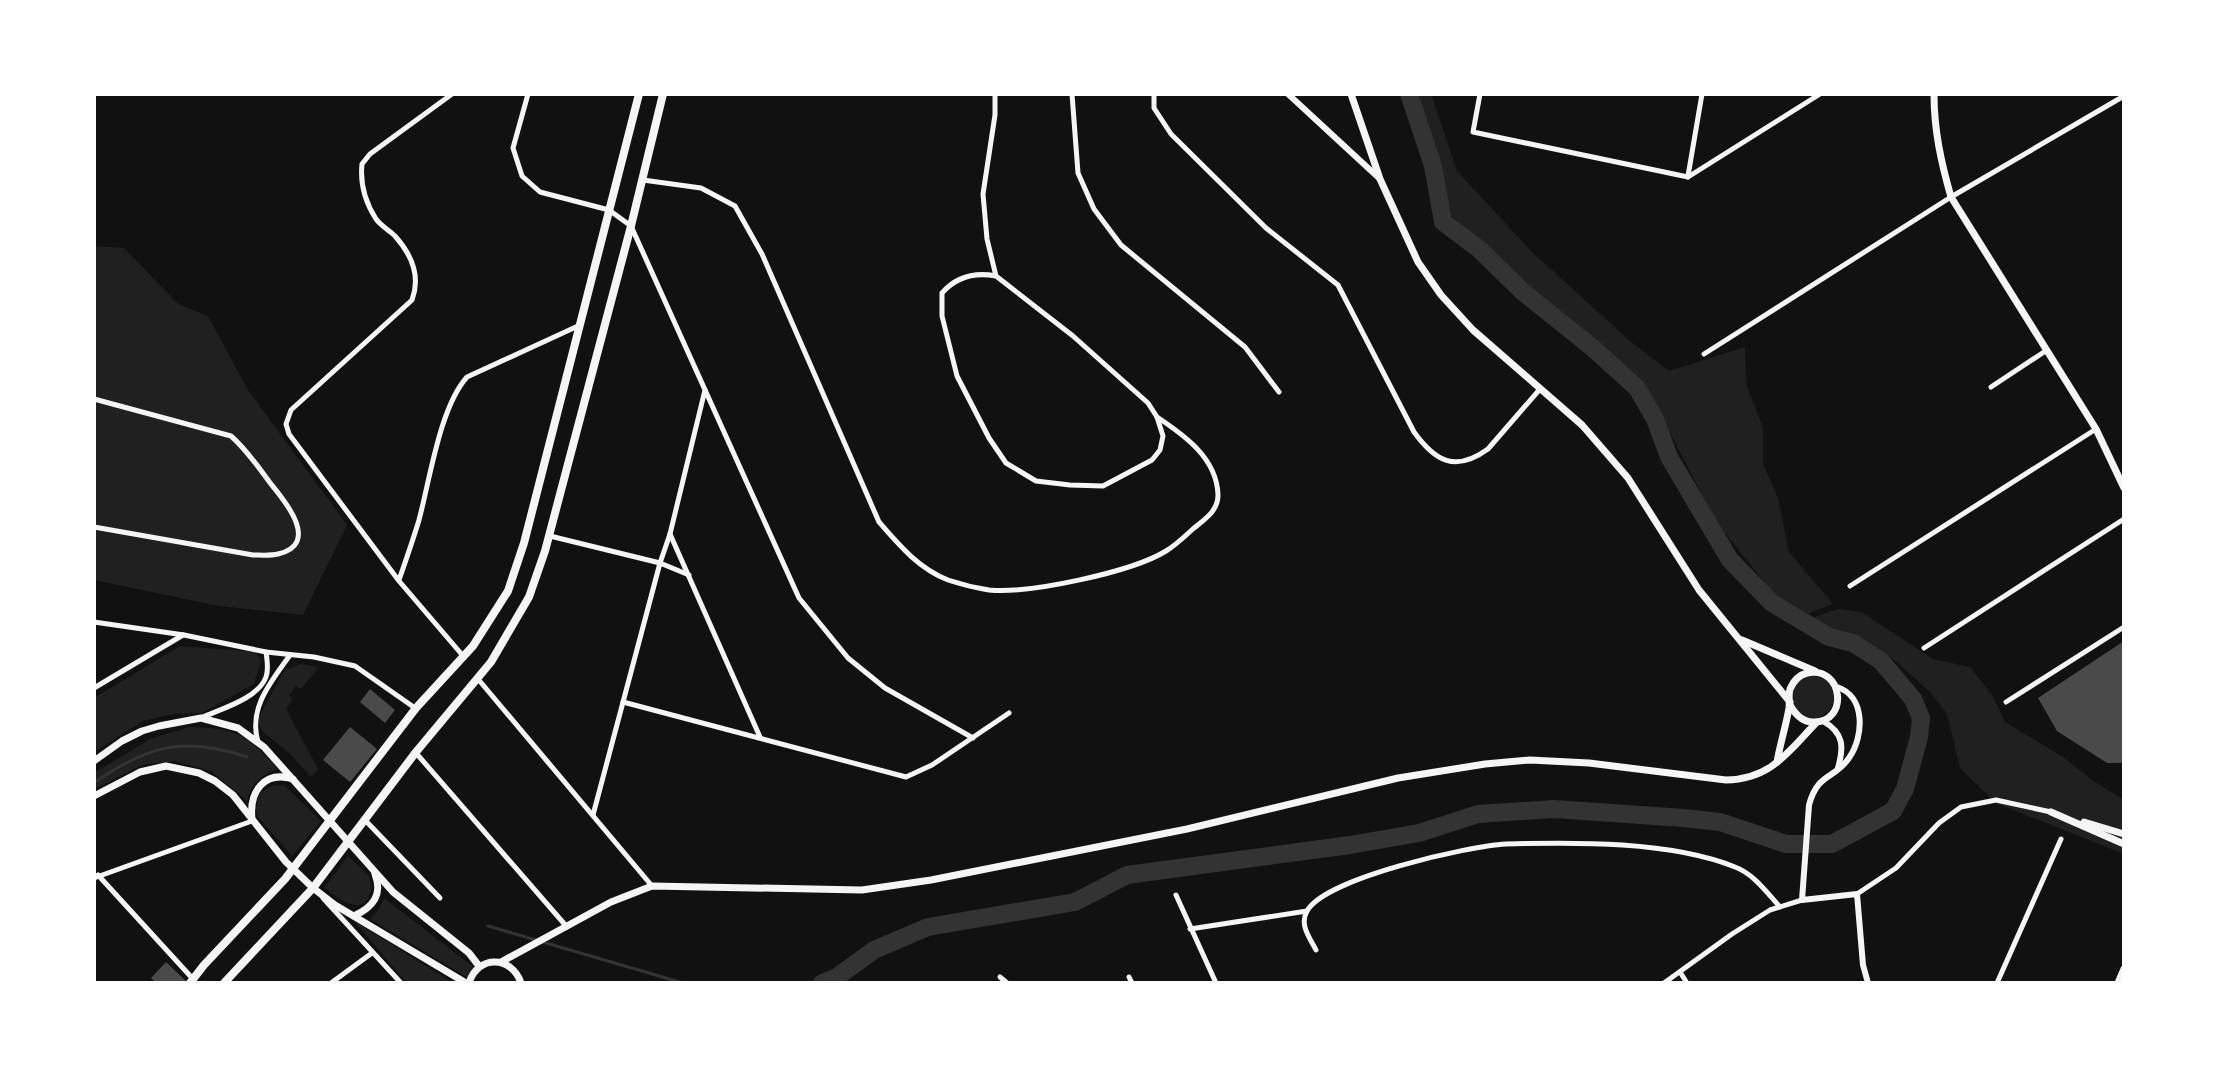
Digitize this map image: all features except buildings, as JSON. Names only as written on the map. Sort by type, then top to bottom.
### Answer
[{"type":"main road","points":[[192,981],[293,869],[416,708],[464,657],[487,627],[508,591],[639,94]]},
{"type":"main road","points":[[224,983],[313,888],[416,752],[478,679],[504,642],[529,597],[549,536],[663,94]]},
{"type":"main road","points":[[1351,94],[1380,179],[1418,262],[1441,295],[1473,330],[1582,425],[1628,478],[1699,590],[1800,718],[1820,722]]},
{"type":"main road","points":[[1934,94],[1939,157],[1951,197],[2096,429],[2124,488]]},
{"type":"main road","points":[[2115,466],[2124,477]]},
{"type":"main road","points":[[94,796],[140,772],[166,766],[199,773],[215,781],[233,795],[293,869],[313,888],[354,916],[468,983],[479,966],[501,962],[611,902],[652,886],[862,890],[931,880],[1187,829],[1398,778],[1485,764],[1530,760],[1589,763],[1745,780],[1777,764],[1835,711],[1839,703],[1837,687],[1832,680],[1740,639]]},
{"type":"main road","points":[[1777,764],[1791,688],[1795,681],[1818,672]]},
{"type":"main road","points":[[94,761],[142,731],[201,718],[238,728],[258,742],[294,779],[393,892],[469,953],[479,966]]},
{"type":"main road","points":[[252,821],[253,796],[259,786],[274,779],[294,779]]},
{"type":"main road","points":[[2051,812],[2124,834]]},
{"type":"main road","points":[[2051,812],[2124,844]]},
{"type":"main road","points":[[354,916],[365,910],[378,893],[379,884],[373,868]]},
{"type":"main road","points":[[501,962],[514,969],[521,983]]},
{"type":"main road","points":[[2118,983],[2124,969]]},
{"type":"street","points":[[452,94],[370,154],[362,164],[363,191],[368,204],[378,221],[409,254],[416,272],[418,284],[412,300],[291,410],[286,424],[289,434],[399,581],[464,657]]},
{"type":"street","points":[[528,94],[513,148],[522,176],[540,192],[609,210],[631,226],[799,598],[848,658],[885,688],[973,738]]},
{"type":"street","points":[[995,94],[995,115],[983,194],[987,239],[996,276]]},
{"type":"street","points":[[1072,94],[1078,173],[1094,209],[1121,245],[1245,347],[1279,392]]},
{"type":"street","points":[[1154,94],[1154,108],[1171,134],[1266,228],[1338,285],[1407,419],[1428,451],[1441,460],[1455,462],[1478,456],[1488,449],[1540,389]]},
{"type":"street","points":[[1288,94],[1380,179]]},
{"type":"street","points":[[1480,94],[1473,132],[1688,177],[1817,95]]},
{"type":"street","points":[[1688,177],[1702,94]]},
{"type":"street","points":[[1704,354],[1951,197],[2124,96]]},
{"type":"street","points":[[642,180],[701,188],[735,206],[762,254],[879,522],[904,552],[948,580],[990,590],[1056,585],[1112,572],[1165,552],[1212,514],[1218,497],[1205,457],[1183,434],[1157,417]]},
{"type":"street","points":[[971,276],[996,276],[1098,358],[1148,403],[1157,417],[1163,436],[1160,450],[1152,460],[1103,486],[1036,481],[1006,463],[989,438],[957,376],[942,316],[942,293],[949,285],[971,276]]},
{"type":"street","points":[[399,581],[445,420],[459,387],[467,377],[580,325]]},
{"type":"street","points":[[1991,387],[2048,350]]},
{"type":"street","points":[[593,815],[670,534],[705,390]]},
{"type":"street","points":[[94,399],[231,436],[242,445],[291,510],[298,527],[293,544],[286,550],[278,554],[253,555],[94,527]]},
{"type":"street","points":[[1850,586],[2096,429]]},
{"type":"street","points":[[1924,648],[2124,519]]},
{"type":"street","points":[[670,534],[760,738]]},
{"type":"street","points":[[549,536],[660,563],[689,575]]},
{"type":"street","points":[[94,622],[355,666],[416,708]]},
{"type":"street","points":[[2006,702],[2124,627]]},
{"type":"street","points":[[94,688],[184,635]]},
{"type":"street","points":[[201,718],[255,691],[267,675],[266,652]]},
{"type":"street","points":[[258,742],[254,715],[290,655]]},
{"type":"street","points":[[478,679],[652,886]]},
{"type":"street","points":[[1802,900],[1809,805],[1813,791],[1820,780],[1838,770],[1854,750],[1860,729],[1857,705],[1851,695],[1837,687]]},
{"type":"street","points":[[623,702],[906,777],[932,765],[1009,713]]},
{"type":"street","points":[[1820,722],[1836,729],[1842,741],[1838,770]]},
{"type":"street","points":[[416,752],[567,927]]},
{"type":"street","points":[[1664,983],[1770,910],[1802,900],[1857,894],[1896,868],[1939,823],[1961,807],[1996,800],[2051,812]]},
{"type":"street","points":[[364,819],[440,898]]},
{"type":"street","points":[[192,981],[96,876],[252,821]]},
{"type":"street","points":[[1997,983],[2061,839]]},
{"type":"street","points":[[1316,950],[1304,921],[1307,911],[1326,894],[1385,870],[1448,853],[1503,844],[1616,845],[1690,854],[1737,867],[1759,883],[1780,907]]},
{"type":"street","points":[[313,888],[401,983]]},
{"type":"street","points":[[1857,894],[1863,965],[1868,983]]},
{"type":"street","points":[[1176,895],[1216,983]]},
{"type":"street","points":[[1190,929],[1307,911]]},
{"type":"street","points":[[331,983],[372,953]]},
{"type":"street","points":[[1680,972],[1687,983]]},
{"type":"street","points":[[1000,977],[1007,983]]},
{"type":"shaded area","points":[[1413,94],[1431,94],[1457,171],[1532,252],[1630,341],[1669,371],[1745,347],[1746,384],[1763,428],[1763,464],[1778,498],[1789,552],[1833,604],[1808,614],[1772,592],[1715,520],[1646,386],[1548,304],[1450,215]]},
{"type":"shaded area","points":[[94,246],[124,248],[178,304],[208,316],[248,390],[347,525],[303,615],[219,606],[94,580]]},
{"type":"shaded area","points":[[1838,609],[1861,612],[1933,659],[1970,667],[1993,696],[2005,722],[2063,757],[2124,800],[2124,854],[1996,803],[1960,768],[1947,714],[1931,693],[1897,662],[1867,642],[1821,628],[1814,617]]},
{"type":"shaded area","points":[[180,646],[256,652],[261,661],[254,684],[202,713],[174,714],[143,721],[94,752],[94,698]]},
{"type":"shaded area","points":[[301,664],[319,667],[301,689],[296,686],[289,695],[293,699],[286,709],[318,769],[311,777],[261,730],[258,719],[282,674]]},
{"type":"shaded area","points":[[1813,676],[1828,682],[1834,697],[1828,712],[1813,718],[1798,712],[1792,697],[1798,682]]},
{"type":"shaded area","points":[[189,727],[218,729],[240,735],[278,769],[258,780],[247,801],[211,771],[174,761],[142,765],[94,789],[94,773],[150,739]]},
{"type":"shaded area","points":[[284,785],[321,821],[292,856],[258,817],[256,809],[260,793],[272,786]]},
{"type":"shaded area","points":[[348,856],[368,875],[372,886],[369,897],[359,905],[345,902],[324,888]]},
{"type":"shaded area","points":[[384,898],[480,972],[470,979],[370,919]]},
{"type":"shaded area","points":[[354,921],[453,983],[407,983]]},
{"type":"waterway","points":[[822,983],[837,977],[874,950],[928,927],[1075,902],[1127,875],[1350,845],[1419,833],[1478,814],[1554,809],[1684,818],[1720,822],[1786,844],[1832,844],[1893,811],[1905,789],[1919,737],[1921,718],[1913,699],[1881,661],[1853,643],[1829,637],[1772,603],[1730,560],[1669,457],[1655,419],[1637,388],[1523,292],[1479,249],[1443,222],[1433,166],[1409,94]]},
{"type":"waterway","points":[[94,783],[132,760],[167,748],[204,747],[247,757]]},
{"type":"waterway","points":[[488,926],[683,983]]}]
